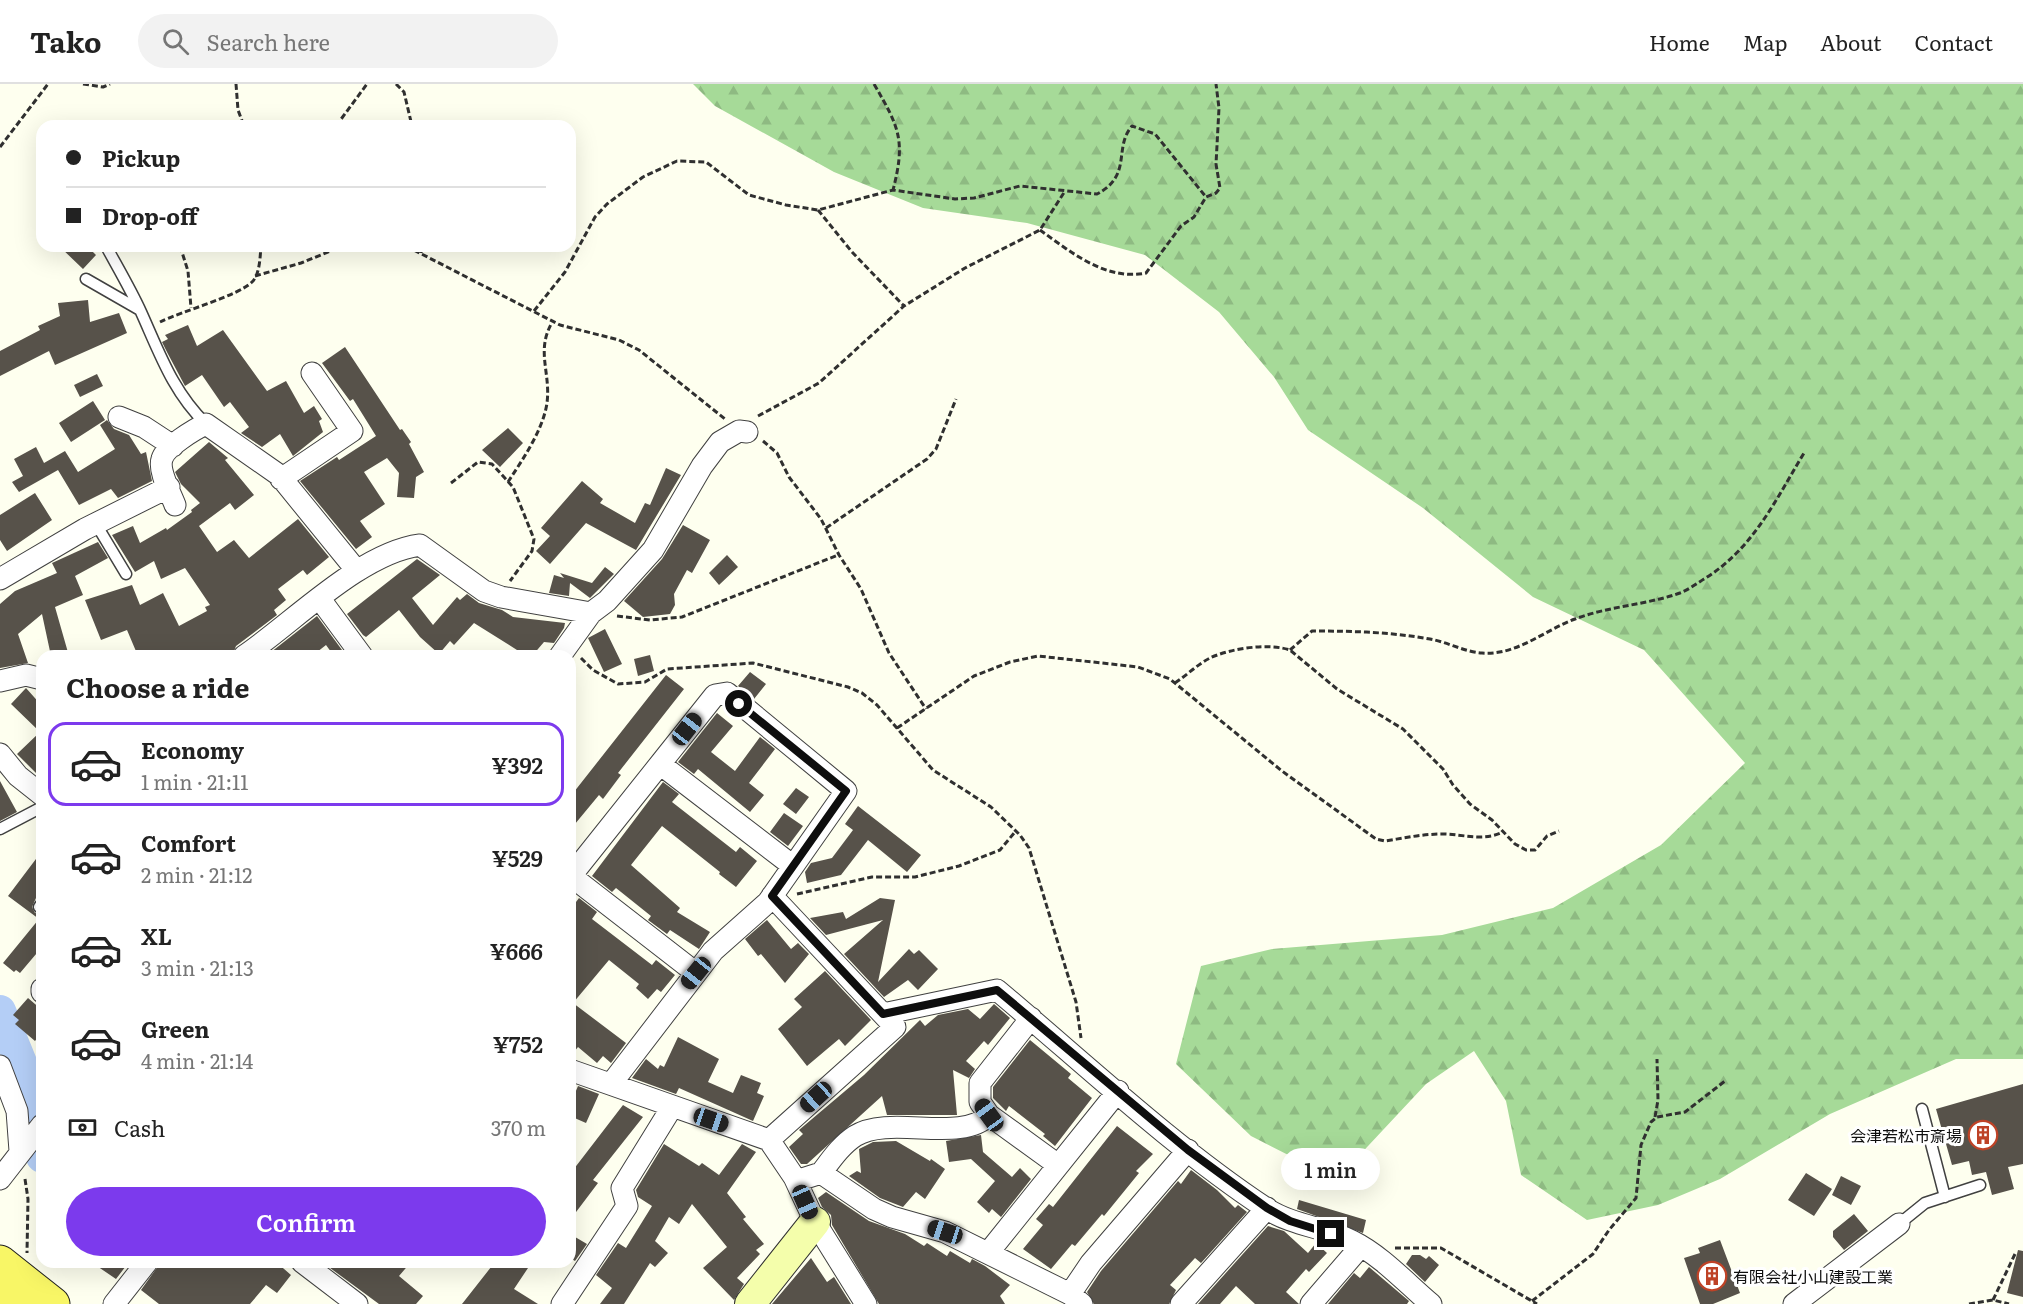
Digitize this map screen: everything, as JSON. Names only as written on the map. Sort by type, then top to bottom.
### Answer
[{"type":"main road","points":[[13,1259],[53,1304]]},
{"type":"main road","points":[[0,1295],[11,1304]]},
{"type":"street","points":[[282,478],[352,431],[312,373]]},
{"type":"street","points":[[119,417],[144,427],[173,446]]},
{"type":"street","points":[[0,579],[96,524],[172,496],[161,459],[173,446],[206,424],[242,447],[282,478],[357,571]]},
{"type":"street","points":[[565,650],[591,613],[607,601],[653,550],[702,466],[720,442],[743,432]]},
{"type":"street","points":[[252,650],[357,571],[410,546],[420,545],[430,550],[466,580],[496,596],[591,613]]},
{"type":"street","points":[[320,599],[358,650]]},
{"type":"street","points":[[0,681],[26,675],[36,678]]},
{"type":"street","points":[[576,869],[715,695],[727,693],[846,791],[793,866],[776,899],[714,951],[611,1084]]},
{"type":"street","points":[[0,754],[18,776],[36,790]]},
{"type":"street","points":[[660,764],[793,866]]},
{"type":"street","points":[[576,882],[696,973]]},
{"type":"street","points":[[769,1140],[895,1027],[776,899]]},
{"type":"street","points":[[883,1014],[997,990],[1188,1150],[1267,1208],[1290,1221],[1351,1240],[1366,1249],[1431,1304]]},
{"type":"street","points":[[1031,1018],[980,1083],[980,1102],[989,1115],[1058,1165]]},
{"type":"street","points":[[0,1066],[17,1112],[20,1151]]},
{"type":"street","points":[[576,1074],[769,1140],[796,1181],[814,1222],[866,1304]]},
{"type":"street","points":[[988,1253],[1118,1091]]},
{"type":"street","points":[[562,1304],[627,1206],[622,1188],[672,1107]]},
{"type":"street","points":[[796,1181],[821,1173],[836,1153],[855,1136],[871,1129],[950,1128],[984,1120],[989,1115]]},
{"type":"street","points":[[0,1179],[36,1132]]},
{"type":"street","points":[[821,1173],[874,1209],[892,1217],[945,1232],[1076,1299],[1091,1263],[1188,1150]]},
{"type":"street","points":[[1181,1304],[1267,1208]]},
{"type":"street","points":[[750,1304],[814,1222]]},
{"type":"street","points":[[1794,1304],[1899,1224]]},
{"type":"street","points":[[1311,1304],[1366,1249]]},
{"type":"street","points":[[114,1304],[142,1268]]},
{"type":"street","points":[[310,1268],[357,1304]]},
{"type":"lane","points":[[109,252],[140,310],[175,387],[189,408],[206,424]]},
{"type":"lane","points":[[86,279],[140,310]]},
{"type":"lane","points":[[96,524],[126,574]]},
{"type":"lane","points":[[0,829],[36,810]]},
{"type":"lane","points":[[1922,1109],[1945,1197]]},
{"type":"lane","points":[[1899,1224],[1925,1203],[1980,1185]]},
{"type":"path","points":[[0,147],[48,84]]},
{"type":"path","points":[[83,84],[103,87],[110,84]]},
{"type":"path","points":[[236,84],[238,110],[242,120]]},
{"type":"path","points":[[340,120],[367,84]]},
{"type":"path","points":[[396,84],[404,93],[411,120]]},
{"type":"path","points":[[874,84],[895,120],[899,132],[898,170],[893,190]]},
{"type":"path","points":[[1040,230],[1082,260],[1105,270],[1133,275],[1146,273],[1181,226],[1194,217],[1206,197],[1216,193],[1221,181],[1216,164],[1219,108],[1216,84]]},
{"type":"path","points":[[534,311],[566,272],[595,217],[607,204],[643,177],[676,161],[706,162],[749,195],[786,205],[818,210],[893,190],[955,199],[974,198],[1020,186],[1097,194],[1109,188],[1123,158],[1125,134],[1132,126],[1155,134],[1206,197]]},
{"type":"path","points":[[743,432],[761,414],[819,383],[904,306],[965,268],[1040,230],[1066,190]]},
{"type":"path","points":[[818,210],[852,252],[904,306]]},
{"type":"path","points":[[182,252],[188,271],[191,308]]},
{"type":"path","points":[[148,328],[191,308],[224,297],[252,282],[259,268],[260,252]]},
{"type":"path","points":[[255,276],[301,263],[328,252]]},
{"type":"path","points":[[420,253],[575,331],[619,340],[645,353],[743,432],[777,453],[789,477],[826,528],[838,555],[861,589],[889,652],[926,709]]},
{"type":"path","points":[[508,482],[524,458],[547,404],[543,346],[553,321]]},
{"type":"path","points":[[826,528],[912,472],[927,459],[936,449],[956,399]]},
{"type":"path","points":[[1290,650],[1312,631],[1360,630],[1432,639],[1483,653],[1538,639],[1566,622],[1594,611],[1639,605],[1683,592],[1724,567],[1749,541],[1768,515],[1803,453]]},
{"type":"path","points":[[451,483],[478,462],[492,464],[508,482],[522,504],[534,539],[532,551],[521,568],[496,596]]},
{"type":"path","points":[[591,613],[650,620],[682,617],[838,555]]},
{"type":"path","points":[[1175,683],[1211,658],[1238,650],[1282,647],[1290,650],[1337,689],[1403,729],[1443,769],[1464,798],[1515,844],[1526,850],[1535,850],[1547,836],[1559,831]]},
{"type":"path","points":[[897,728],[974,676],[1010,662],[1038,656],[1138,667],[1175,683],[1282,771],[1376,839],[1385,841],[1444,834],[1470,838],[1492,837],[1503,832]]},
{"type":"path","points":[[576,658],[618,684],[645,682],[667,669],[684,666],[708,668],[753,663],[777,667],[862,693],[897,728],[933,770],[991,807],[1029,848],[1076,1002],[1085,1063]]},
{"type":"path","points":[[776,899],[872,877],[915,877],[959,866],[1000,850],[1015,832]]},
{"type":"path","points":[[1532,1301],[1593,1254],[1609,1230],[1636,1198],[1641,1145],[1654,1119],[1658,1100],[1657,1059]]},
{"type":"path","points":[[1654,1119],[1685,1112],[1725,1081]]},
{"type":"path","points":[[13,1259],[27,1199],[20,1151]]},
{"type":"path","points":[[1366,1249],[1441,1248],[1537,1304]]},
{"type":"path","points":[[1992,1300],[2015,1254]]},
{"type":"path","points":[[1969,1304],[1992,1300],[2009,1304]]},
{"type":"green space","points":[[693,84],[2023,84],[2023,1059],[1956,1059],[1830,1114],[1720,1179],[1658,1205],[1587,1220],[1521,1175],[1506,1101],[1474,1051],[1426,1084],[1354,1161],[1314,1168],[1251,1136],[1176,1064],[1201,966],[1272,949],[1442,935],[1553,908],[1661,845],[1745,763],[1644,650],[1533,597],[1423,508],[1308,430],[1274,377],[1219,312],[1145,255],[1027,223],[923,208],[834,172],[715,106]]},
{"type":"building","points":[[65,252],[93,252],[96,255],[83,269]]},
{"type":"building","points":[[88,300],[90,322],[119,313],[127,333],[55,365],[49,351],[0,376],[0,351],[40,330],[38,326],[60,316],[58,303]]},
{"type":"building","points":[[188,325],[197,346],[223,330],[267,391],[286,381],[304,413],[314,406],[322,419],[319,421],[323,432],[293,456],[280,434],[262,447],[241,433],[249,427],[230,402],[224,407],[202,375],[185,386],[162,342],[168,339],[165,335]]},
{"type":"building","points":[[345,347],[400,430],[402,429],[411,442],[409,444],[424,472],[416,477],[414,498],[397,497],[399,473],[387,458],[364,472],[385,504],[360,521],[372,537],[356,549],[300,481],[337,457],[339,460],[376,436],[353,399],[350,401],[322,363]]},
{"type":"building","points":[[97,374],[103,386],[80,397],[74,385]]},
{"type":"building","points":[[93,401],[105,420],[71,442],[59,423]]},
{"type":"building","points":[[107,420],[114,429],[129,435],[141,454],[146,452],[152,481],[118,498],[111,489],[79,505],[58,470],[19,492],[12,482],[23,476],[14,459],[36,447],[44,463],[65,451],[78,472],[115,449],[100,425]]},
{"type":"building","points":[[508,428],[523,443],[500,467],[482,450]]},
{"type":"building","points":[[209,442],[228,458],[225,460],[254,495],[235,510],[230,503],[199,526],[217,552],[234,540],[249,558],[298,519],[329,557],[307,575],[303,570],[278,589],[286,600],[274,610],[277,615],[236,646],[234,650],[135,650],[127,630],[101,640],[85,600],[132,585],[140,605],[163,593],[179,626],[207,611],[205,607],[210,605],[185,568],[161,579],[154,561],[135,572],[112,535],[133,526],[140,543],[166,528],[167,530],[192,512],[191,510],[200,503],[181,484],[175,472]]},
{"type":"building","points":[[666,468],[681,475],[636,550],[586,523],[550,564],[536,551],[550,536],[541,528],[582,481],[603,499],[600,503],[635,523],[645,503],[650,505]]},
{"type":"building","points":[[35,493],[52,520],[7,551],[0,540],[0,515]]},
{"type":"building","points":[[683,525],[710,540],[692,573],[687,570],[674,594],[675,605],[670,614],[643,617],[624,601],[662,559]]},
{"type":"building","points":[[98,542],[108,558],[75,576],[83,595],[55,607],[67,650],[50,650],[42,614],[18,634],[28,663],[0,668],[0,604],[15,591],[57,573],[52,563]]},
{"type":"building","points":[[727,555],[738,567],[719,585],[709,573]]},
{"type":"building","points":[[417,559],[440,575],[412,598],[433,625],[457,597],[460,600],[467,594],[479,603],[502,610],[513,617],[565,623],[554,643],[544,642],[537,650],[517,650],[474,623],[454,645],[450,641],[442,650],[435,650],[420,637],[399,610],[366,637],[347,614]]},
{"type":"building","points":[[605,567],[614,574],[590,598],[570,583],[569,596],[549,593],[554,575],[564,578],[560,573],[592,583]]},
{"type":"building","points":[[317,616],[342,650],[330,650],[326,645],[320,650],[274,650]]},
{"type":"building","points":[[605,629],[622,664],[604,672],[588,638]]},
{"type":"building","points":[[650,655],[654,671],[638,676],[634,659]]},
{"type":"building","points":[[750,672],[766,684],[754,699],[738,686]]},
{"type":"building","points":[[666,675],[684,689],[618,773],[621,775],[603,799],[599,795],[576,823],[576,789]]},
{"type":"building","points":[[26,688],[36,699],[36,728],[11,704]]},
{"type":"building","points":[[717,713],[733,726],[711,752],[735,771],[760,737],[775,749],[749,783],[764,795],[750,812],[698,769],[694,774],[678,762]]},
{"type":"building","points":[[36,736],[36,773],[17,754]]},
{"type":"building","points":[[0,781],[17,812],[0,821]]},
{"type":"building","points":[[663,782],[679,794],[672,802],[736,852],[740,847],[757,861],[736,887],[662,826],[631,865],[680,908],[677,912],[710,932],[699,949],[670,930],[667,934],[648,920],[651,916],[616,888],[612,892],[592,876]]},
{"type":"building","points":[[796,788],[809,797],[796,814],[783,804]]},
{"type":"building","points":[[858,806],[921,855],[907,872],[868,840],[841,875],[807,883],[805,872],[811,863],[832,858],[853,830],[845,824]]},
{"type":"building","points":[[784,813],[803,826],[788,846],[770,832]]},
{"type":"building","points":[[36,859],[36,898],[32,907],[36,917],[8,896]]},
{"type":"building","points":[[579,898],[597,912],[592,919],[652,965],[656,960],[675,975],[661,992],[657,989],[648,999],[636,988],[639,984],[609,960],[576,999],[576,902]]},
{"type":"building","points":[[880,898],[895,900],[878,982],[909,949],[914,954],[919,950],[938,969],[918,990],[908,980],[884,997],[844,954],[883,920],[826,935],[810,918],[843,912],[846,919]]},
{"type":"building","points":[[767,920],[791,949],[798,943],[809,954],[785,983],[761,954],[758,956],[745,939]]},
{"type":"building","points":[[36,923],[36,954],[20,973],[16,970],[14,972],[3,963]]},
{"type":"building","points":[[825,971],[871,1020],[845,1046],[839,1039],[807,1066],[778,1029],[802,1007],[794,999]]},
{"type":"building","points":[[28,998],[36,1005],[35,1041],[15,1024],[19,1020],[13,1015]]},
{"type":"building","points":[[994,1004],[1010,1018],[988,1045],[984,1041],[966,1061],[975,1069],[969,1078],[953,1070],[957,1115],[887,1115],[882,1096],[807,1164],[801,1164],[789,1147],[803,1134],[799,1130],[864,1075],[920,1020],[925,1026],[938,1015],[968,1009],[980,1019]]},
{"type":"building","points":[[576,1005],[626,1043],[611,1063],[603,1056],[597,1063],[578,1047],[576,1050]]},
{"type":"building","points":[[678,1037],[719,1059],[708,1082],[733,1093],[741,1075],[761,1083],[757,1093],[764,1096],[753,1121],[679,1088],[676,1094],[632,1078],[646,1059],[658,1069],[660,1065],[664,1067]]},
{"type":"building","points":[[1030,1040],[1071,1074],[1068,1078],[1092,1098],[1055,1146],[1043,1136],[1045,1134],[1009,1106],[1006,1111],[993,1098],[993,1087]]},
{"type":"building","name":"会津若松市斎場","points":[[2023,1084],[2023,1164],[2008,1167],[2014,1189],[1992,1195],[1986,1172],[1972,1175],[1969,1161],[1952,1165],[1936,1109]]},
{"type":"building","points":[[578,1086],[599,1094],[586,1123],[576,1119]]},
{"type":"building","points":[[623,1105],[643,1117],[593,1180],[598,1183],[576,1212],[576,1166]]},
{"type":"building","points":[[1117,1126],[1153,1154],[1136,1171],[1139,1173],[1104,1216],[1102,1214],[1075,1246],[1072,1244],[1051,1269],[1023,1249],[1043,1225],[1036,1219],[1049,1204],[1053,1207]]},
{"type":"building","points":[[981,1135],[983,1152],[1012,1177],[1020,1168],[1031,1179],[1001,1217],[992,1209],[989,1213],[977,1202],[995,1181],[971,1159],[949,1162],[946,1141]]},
{"type":"building","points":[[896,1141],[945,1169],[925,1199],[916,1192],[903,1207],[880,1198],[849,1176],[857,1171],[861,1173],[859,1149],[873,1142]]},
{"type":"building","points":[[664,1144],[699,1166],[702,1163],[719,1175],[742,1144],[756,1152],[727,1193],[746,1217],[743,1219],[764,1244],[756,1250],[760,1254],[737,1278],[744,1284],[734,1300],[703,1268],[727,1247],[692,1204],[679,1224],[669,1217],[655,1241],[668,1253],[655,1267],[650,1263],[624,1304],[600,1304],[612,1288],[596,1275],[618,1243],[626,1248],[652,1206],[638,1197],[636,1190]]},
{"type":"building","points":[[1191,1170],[1217,1190],[1235,1208],[1238,1205],[1247,1212],[1201,1263],[1195,1258],[1170,1285],[1176,1290],[1169,1304],[1094,1304],[1087,1292],[1101,1271],[1178,1181],[1181,1184]]},
{"type":"building","points":[[1806,1173],[1832,1189],[1814,1216],[1788,1200]]},
{"type":"building","points":[[1841,1176],[1861,1186],[1851,1205],[1832,1195]]},
{"type":"building","points":[[826,1192],[869,1221],[905,1234],[924,1246],[927,1243],[947,1256],[950,1251],[970,1263],[972,1259],[985,1266],[1010,1285],[1000,1296],[1005,1304],[879,1304],[832,1225],[831,1215],[822,1207],[818,1198]]},
{"type":"building","points":[[1299,1200],[1366,1220],[1363,1233],[1297,1209]]},
{"type":"building","points":[[1854,1214],[1868,1231],[1844,1250],[1833,1237],[1833,1231]]},
{"type":"building","points":[[1268,1226],[1284,1231],[1308,1253],[1316,1243],[1327,1253],[1309,1272],[1306,1269],[1286,1292],[1299,1304],[1255,1304],[1236,1286],[1220,1304],[1198,1304]]},
{"type":"building","points":[[576,1238],[587,1244],[576,1260]]},
{"type":"building","name":"有限会社小山建設工業","points":[[1720,1240],[1740,1293],[1713,1304],[1700,1304],[1684,1258],[1700,1253],[1698,1248]]},
{"type":"building","points":[[2018,1250],[2023,1251],[2023,1297],[2007,1293]]},
{"type":"building","points":[[1412,1255],[1420,1255],[1426,1259],[1429,1256],[1439,1265],[1425,1282],[1406,1264]]},
{"type":"building","points":[[811,1258],[827,1282],[834,1277],[851,1304],[772,1304]]},
{"type":"building","points":[[1369,1267],[1409,1301],[1407,1304],[1328,1304],[1354,1273],[1360,1278]]},
{"type":"building","points":[[100,1268],[124,1268],[116,1279]]},
{"type":"building","points":[[157,1268],[283,1268],[291,1275],[277,1293],[266,1285],[250,1304],[159,1304],[141,1290]]},
{"type":"building","points":[[330,1268],[406,1268],[399,1276],[423,1296],[416,1304],[379,1304]]},
{"type":"building","points":[[490,1268],[528,1268],[514,1289],[538,1304],[462,1304]]},
{"type":"waterway","points":[[0,1011],[35,1097],[36,1106]]},
{"type":"place","name":"会津若松市斎場","points":[[1983,1135]]},
{"type":"place","name":"有限会社小山建設工業","points":[[1712,1276]]},
{"type":"route","points":[[739,704],[846,791],[772,896],[883,1014],[997,990],[1188,1150],[1267,1208],[1290,1221],[1331,1234]]}]
